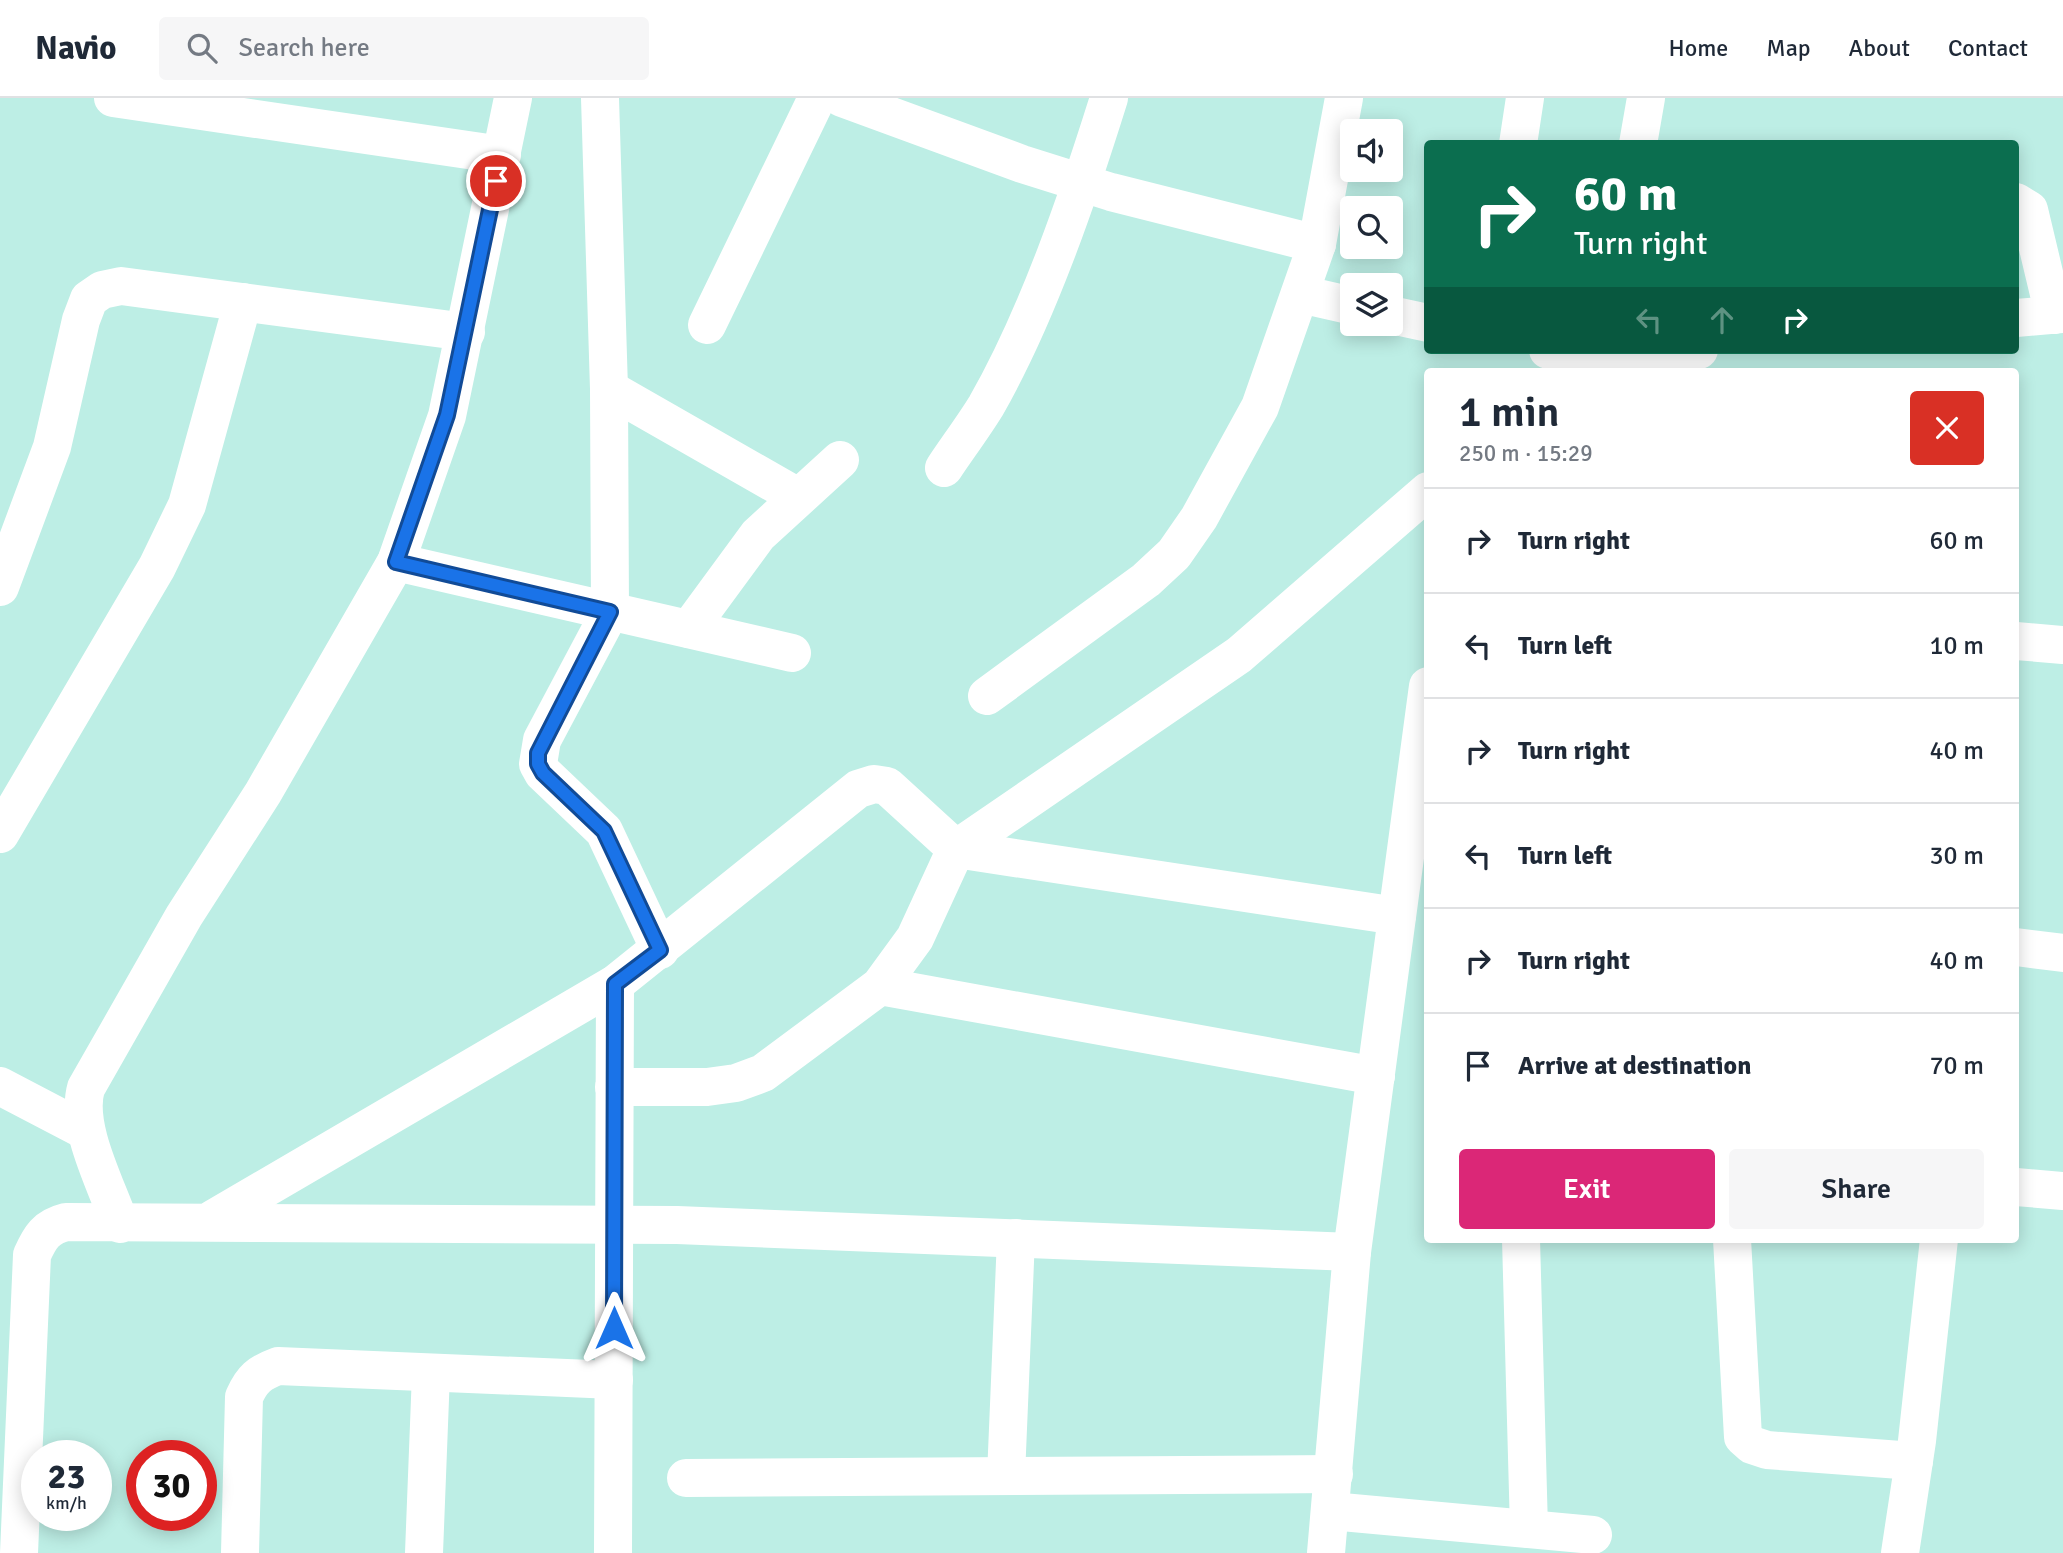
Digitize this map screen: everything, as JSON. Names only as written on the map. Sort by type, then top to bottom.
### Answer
[{"type":"street","points":[[113,98],[502,155]]},
{"type":"street","points":[[120,1224],[84,1130],[82,1102],[86,1088],[184,916],[263,793],[396,562],[432,463],[466,332],[513,98]]},
{"type":"street","points":[[600,98],[609,389],[610,612],[542,740],[538,764],[543,773],[604,831],[660,950]]},
{"type":"street","points":[[707,325],[817,98]]},
{"type":"street","points":[[842,98],[896,107],[1082,183],[1317,244]]},
{"type":"street","points":[[944,468],[985,406],[1004,371],[1082,183],[1109,98]]},
{"type":"street","points":[[987,695],[1146,580],[1174,554],[1199,518],[1260,407],[1300,294],[1317,244],[1344,98]]},
{"type":"street","points":[[1519,140],[1525,98]]},
{"type":"street","points":[[1639,140],[1646,98]]},
{"type":"street","points":[[2019,204],[2029,210],[2058,315],[2019,318]]},
{"type":"street","points":[[0,587],[52,447],[89,299],[102,290],[121,286],[466,332]]},
{"type":"street","points":[[1300,294],[1340,303]]},
{"type":"street","points":[[0,834],[157,567],[187,505],[243,302]]},
{"type":"street","points":[[1403,318],[1424,322]]},
{"type":"street","points":[[1565,354],[1591,360],[1656,354]]},
{"type":"street","points":[[609,389],[799,497]]},
{"type":"street","points":[[689,629],[738,559],[840,460]]},
{"type":"street","points":[[614,1087],[707,1087],[736,1083],[763,1073],[880,986],[915,938],[956,849],[1239,655],[1424,494]]},
{"type":"street","points":[[396,562],[792,653]]},
{"type":"street","points":[[2019,641],[2063,645]]},
{"type":"street","points":[[1326,1553],[1352,1252],[1424,715]]},
{"type":"street","points":[[211,1220],[615,984],[858,789],[874,784],[887,786],[956,849],[1397,916]]},
{"type":"street","points":[[2019,947],[2063,953]]},
{"type":"street","points":[[613,1553],[615,984]]},
{"type":"street","points":[[880,986],[1376,1076]]},
{"type":"street","points":[[0,1086],[84,1130]]},
{"type":"street","points":[[2019,1186],[2063,1191]]},
{"type":"street","points":[[19,1553],[15,1359],[32,1255],[41,1234],[54,1225],[66,1222],[120,1224],[211,1220],[614,1224],[1352,1252]]},
{"type":"street","points":[[1006,1476],[1016,1238]]},
{"type":"street","points":[[1521,1243],[1529,1529]]},
{"type":"street","points":[[1732,1243],[1744,1437],[1752,1445],[1767,1450],[1914,1461]]},
{"type":"street","points":[[1900,1553],[1914,1461],[1939,1243]]},
{"type":"street","points":[[240,1553],[244,1397],[251,1381],[261,1372],[278,1366],[614,1380]]},
{"type":"street","points":[[424,1553],[431,1373]]},
{"type":"street","points":[[686,1478],[1334,1474]]},
{"type":"street","points":[[1331,1511],[1594,1535]]},
{"type":"route","points":[[496,181],[447,415],[396,562],[610,612],[542,740],[538,764],[543,773],[604,831],[660,950],[615,984],[614,1328]]}]
